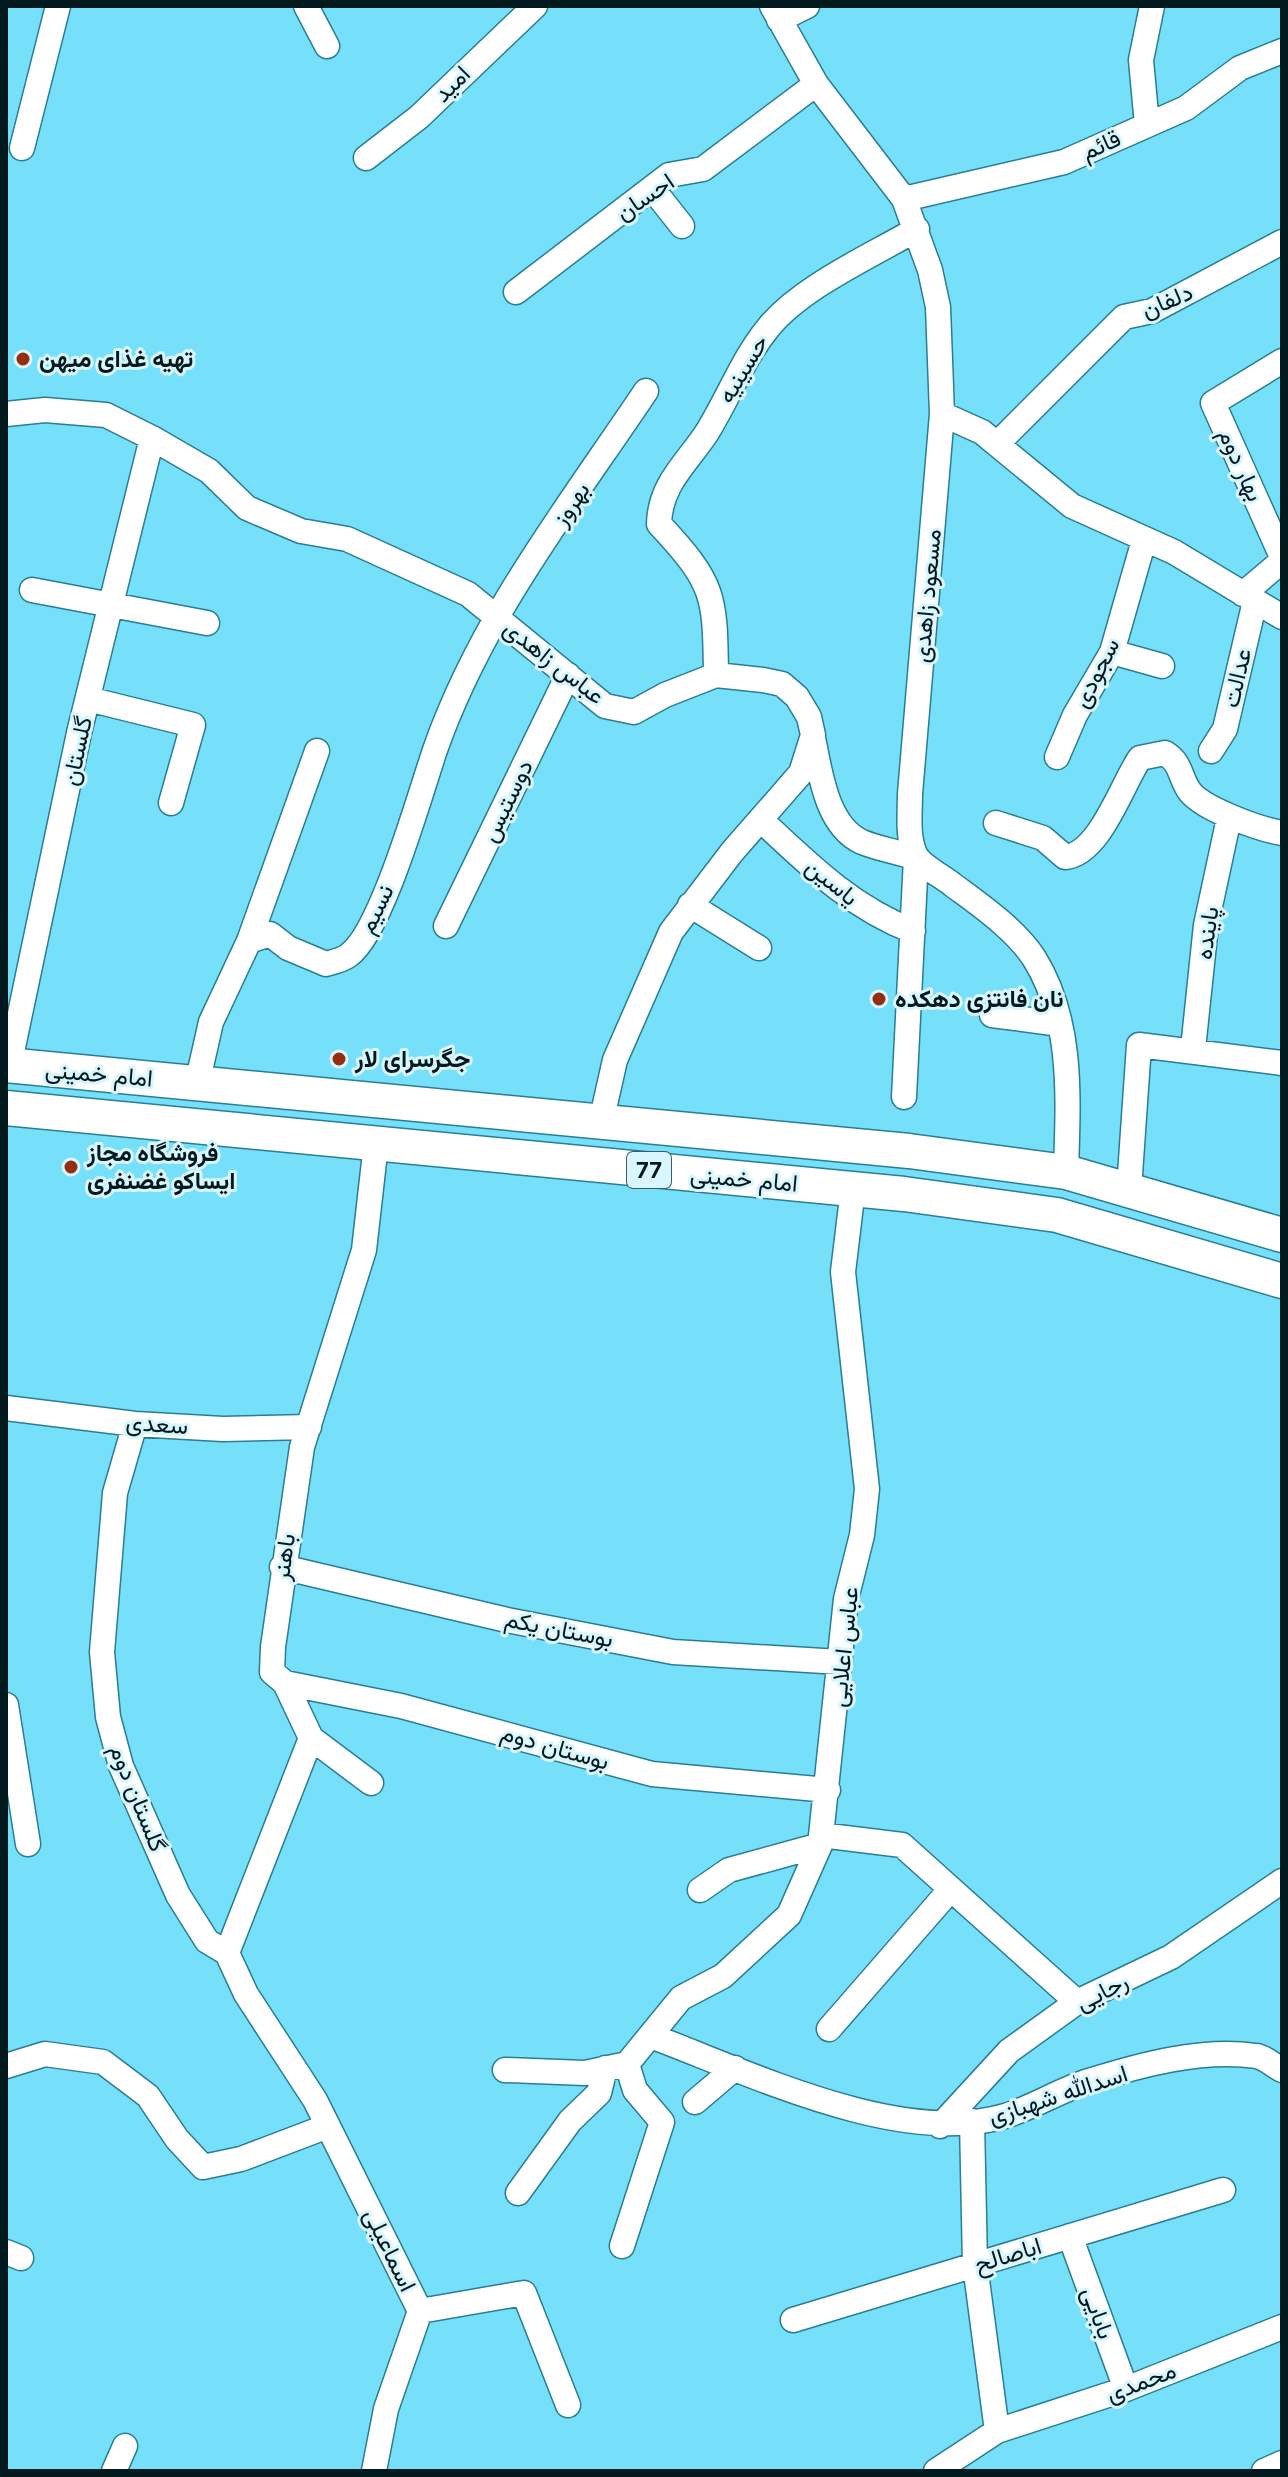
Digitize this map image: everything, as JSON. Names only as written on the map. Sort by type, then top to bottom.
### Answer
[{"type":"highway","name":"امام خمینی","points":[[8,1065],[909,1151],[1066,1172],[1282,1234]]},
{"type":"highway","points":[[187,1126],[197,1084]]},
{"type":"highway","name":"امام خمینی","points":[[6,1108],[853,1189],[1057,1215],[1282,1281]]},
{"type":"street","points":[[22,148],[58,6]]},
{"type":"street","points":[[306,6],[327,46]]},
{"type":"street","name":"امید","points":[[366,158],[419,117],[535,6]]},
{"type":"street","points":[[775,13],[807,6]]},
{"type":"street","points":[[1147,125],[1141,60],[1152,6]]},
{"type":"street","name":"مسعود زاهدی","points":[[775,13],[816,84],[904,199],[917,229],[938,307],[942,414],[910,794],[910,838],[916,858],[904,1097]]},
{"type":"street","name":"قائم","points":[[904,199],[1064,162],[1186,108],[1240,68],[1282,51]]},
{"type":"street","name":"احسان","points":[[516,292],[669,175],[703,169],[816,84]]},
{"type":"street","points":[[652,188],[682,226]]},
{"type":"street","name":"حسینیه","points":[[716,675],[715,613],[709,587],[687,554],[659,524],[665,489],[707,432],[741,368],[770,326],[809,293],[917,229]]},
{"type":"street","name":"دلفان","points":[[997,444],[1124,317],[1152,311],[1282,242]]},
{"type":"street","name":"بهار دوم","points":[[1282,361],[1213,403],[1282,559]]},
{"type":"street","name":"بهروز","points":[[495,616],[646,391]]},
{"type":"street","name":"عباس زاهدی","points":[[6,414],[45,410],[106,415],[209,471],[247,508],[301,531],[347,539],[468,594],[605,706],[634,712],[665,695],[716,675],[782,684],[797,697],[809,717],[833,811],[844,828],[860,841],[916,858]]},
{"type":"street","points":[[942,414],[982,432],[1072,506],[1174,552],[1282,617]]},
{"type":"street","name":"گلستان","points":[[8,1065],[88,699],[152,438]]},
{"type":"street","name":"سجودی","points":[[1057,757],[1075,715],[1112,652],[1144,540]]},
{"type":"street","points":[[1249,597],[1282,559]]},
{"type":"street","points":[[32,590],[207,623]]},
{"type":"street","name":"عدالت","points":[[1211,751],[1225,729],[1249,597]]},
{"type":"street","name":"نسیم","points":[[249,941],[270,934],[288,948],[326,964],[349,956],[367,933],[385,898],[440,734],[495,616]]},
{"type":"street","points":[[1112,652],[1162,666]]},
{"type":"street","name":"دوستیس","points":[[446,926],[568,675]]},
{"type":"street","points":[[88,699],[193,725],[171,803]]},
{"type":"street","points":[[601,1122],[615,1060],[671,932],[801,773],[813,735]]},
{"type":"street","points":[[197,1084],[211,1022],[249,941],[317,751]]},
{"type":"street","points":[[996,823],[1043,838],[1065,857],[1074,857],[1099,832],[1140,758],[1165,753],[1177,761],[1189,792],[1229,818],[1282,833]]},
{"type":"street","name":"پاینده","points":[[1193,1049],[1206,925],[1229,818]]},
{"type":"street","name":"یاسین","points":[[761,820],[843,894],[879,918],[913,931]]},
{"type":"street","points":[[916,858],[995,917],[1033,957],[1055,1003],[1068,1095],[1066,1172]]},
{"type":"street","points":[[690,905],[759,948]]},
{"type":"street","points":[[992,1015],[1060,1024]]},
{"type":"street","points":[[1129,1189],[1139,1045],[1193,1049],[1282,1063]]},
{"type":"street","name":"باهنر","points":[[311,1738],[285,1683],[272,1672],[282,1567],[302,1447],[364,1250],[376,1144]]},
{"type":"street","name":"عباس اعلایی","points":[[518,2193],[570,2121],[599,2093],[616,2066],[651,2036],[681,1998],[723,1976],[789,1915],[821,1840],[846,1599],[862,1535],[867,1489],[843,1272],[853,1189]]},
{"type":"street","name":"سعدی","points":[[6,1408],[135,1424],[223,1429],[309,1427]]},
{"type":"street","name":"گلستان دوم","points":[[135,1424],[115,1493],[102,1652],[108,1717],[121,1766],[178,1895],[207,1941],[227,1953],[246,1994],[328,2126]]},
{"type":"street","name":"بوستان یکم","points":[[282,1567],[507,1620],[673,1652],[840,1662]]},
{"type":"street","name":"بوستان دوم","points":[[285,1683],[401,1706],[652,1774],[828,1790]]},
{"type":"street","points":[[6,1705],[28,1844]]},
{"type":"street","points":[[227,1953],[311,1738],[371,1783]]},
{"type":"street","points":[[700,1890],[729,1870],[821,1840],[902,1845],[1077,2002]]},
{"type":"street","name":"رجایی","points":[[940,2126],[1009,2051],[1077,2002],[1171,1957],[1282,1881]]},
{"type":"street","points":[[829,2029],[950,1890]]},
{"type":"street","name":"اسدالله شهبازی","points":[[651,2036],[857,2109],[940,2126],[1004,2116],[1088,2082],[1190,2057],[1258,2056],[1282,2070]]},
{"type":"street","points":[[6,2066],[45,2054],[103,2062],[148,2096],[177,2139],[203,2167],[241,2159],[328,2126]]},
{"type":"street","points":[[505,2070],[585,2073],[616,2066],[662,2122],[622,2246]]},
{"type":"street","points":[[695,2102],[735,2068]]},
{"type":"street","points":[[972,2121],[975,2265],[997,2431]]},
{"type":"street","name":"اسماعیلی","points":[[328,2126],[420,2311],[386,2409],[374,2471]]},
{"type":"street","name":"اباصالح","points":[[793,2320],[1223,2190]]},
{"type":"street","name":"بابایی","points":[[1070,2236],[1126,2389]]},
{"type":"street","points":[[420,2311],[524,2293],[568,2405]]},
{"type":"street","name":"محمدی","points":[[936,2471],[997,2431],[1126,2389],[1282,2327]]},
{"type":"street","points":[[114,2471],[125,2446]]},
{"type":"street","points":[[1264,2471],[1282,2463]]},
{"type":"place","name":"تهیه غذای میهن","points":[[23,359]]},
{"type":"place","name":"نان فانتزی دهکده","points":[[879,999]]},
{"type":"place","name":"جگرسرای لار","points":[[339,1059]]},
{"type":"place","name":"فروشگاه مجاز ایساکو غضنفری","points":[[71,1167]]}]
